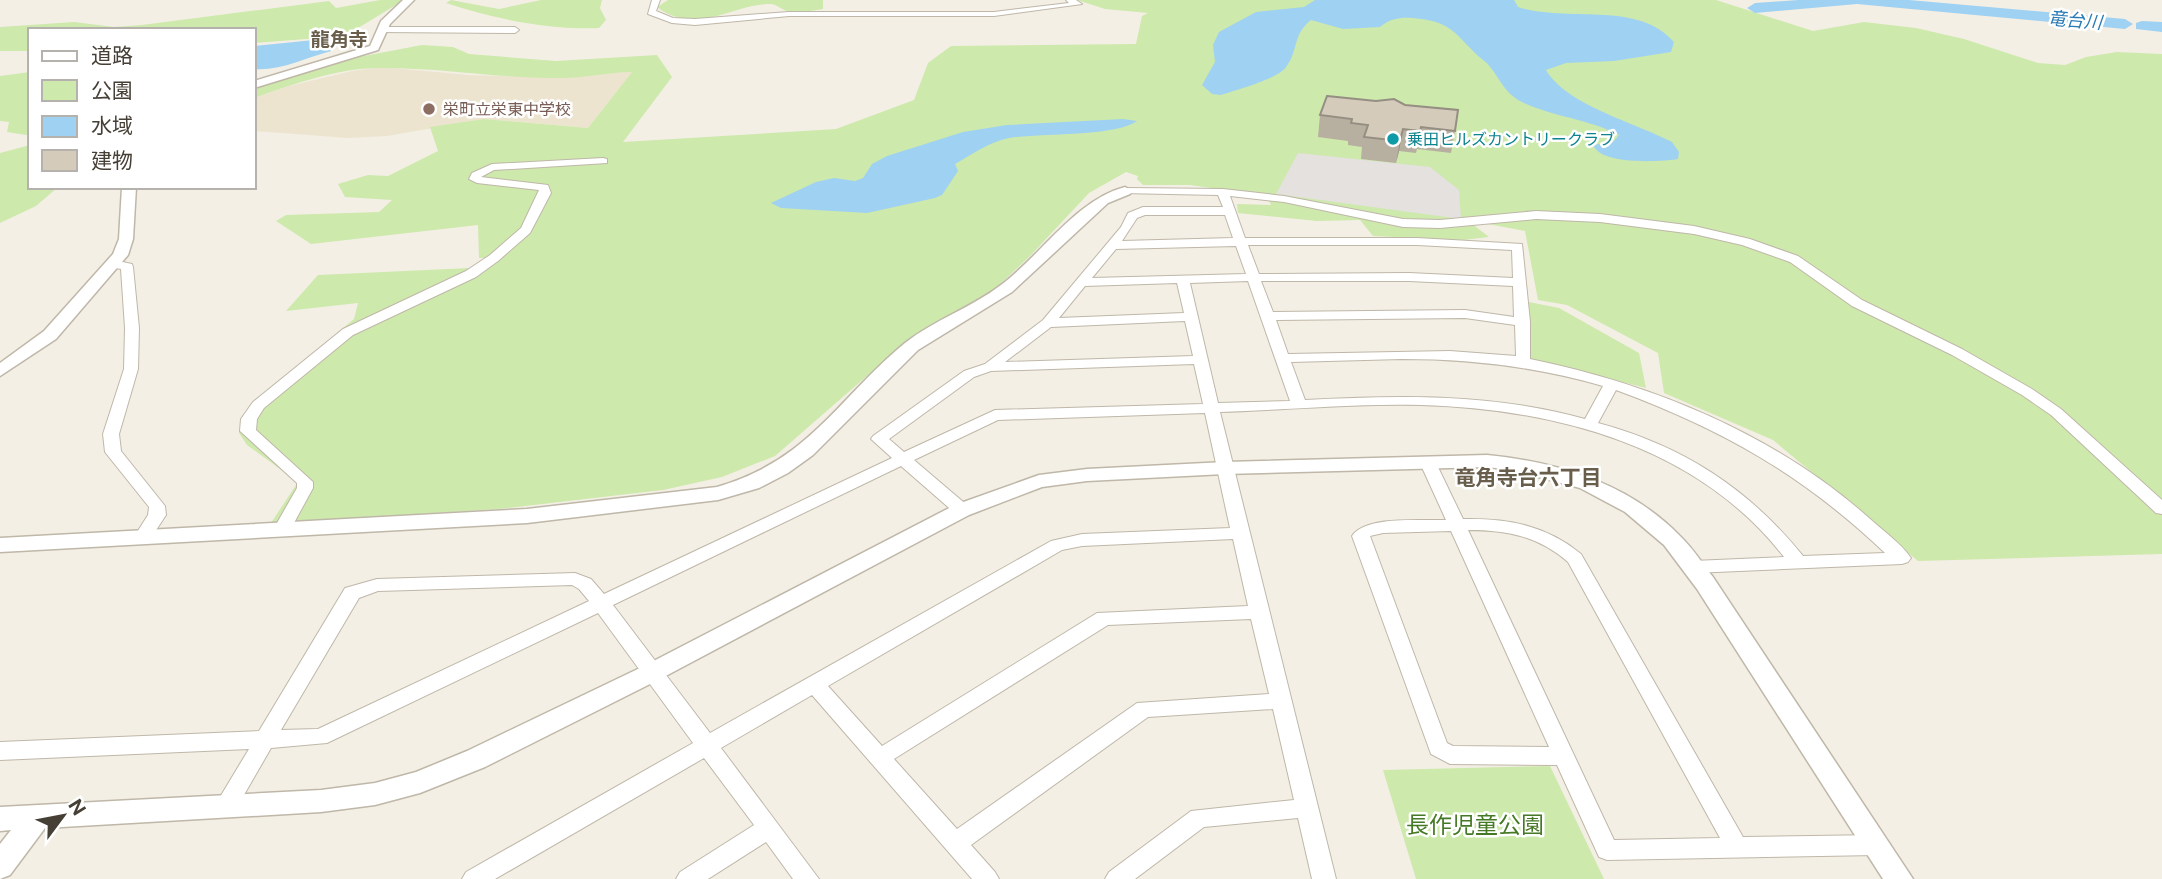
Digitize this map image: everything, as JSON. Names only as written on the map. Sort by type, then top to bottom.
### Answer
[{"type":"street","points":[[256,84],[367,51],[377,45],[382,30],[409,0]]},
{"type":"street","points":[[656,0],[651,12],[672,20],[695,22],[789,14],[994,14],[1078,4],[1070,0]]},
{"type":"street","points":[[382,30],[515,30]]},
{"type":"street","points":[[282,530],[305,488],[305,482],[248,430],[249,419],[258,405],[348,332],[471,274],[526,230],[545,193],[544,187],[481,181],[475,179],[476,175],[492,167],[603,161]]},
{"type":"street","points":[[0,371],[50,335],[113,264],[124,246],[129,189]]},
{"type":"street","points":[[0,545],[527,516],[718,493],[752,483],[781,469],[806,451],[912,346],[1006,289],[1103,200],[1125,191],[1223,192],[1284,200],[1403,223],[1440,224],[1549,215],[1694,230],[1746,242],[1794,259],[1857,303],[1957,352],[2027,392],[2056,412],[2162,509]]},
{"type":"street","points":[[1223,192],[1299,405]]},
{"type":"street","points":[[990,367],[1048,323],[1112,245],[1132,216],[1143,211],[1231,211]]},
{"type":"street","points":[[1112,245],[1441,240],[1518,247],[1523,362]]},
{"type":"street","points":[[113,264],[127,267],[132,328],[131,369],[111,434],[113,452],[157,506],[157,515],[143,537]]},
{"type":"street","points":[[1081,282],[1252,276],[1400,275],[1519,282]]},
{"type":"street","points":[[1183,279],[1224,468],[1324,879]]},
{"type":"street","points":[[1268,316],[1465,314],[1523,322]]},
{"type":"street","points":[[1048,323],[1191,317]]},
{"type":"street","points":[[1282,358],[1474,356],[1523,362],[1611,385],[1690,413],[1802,474],[1832,496],[1902,558],[1693,567]]},
{"type":"street","points":[[962,510],[879,439],[969,374],[990,367],[1200,360]]},
{"type":"street","points":[[1590,424],[1611,385]]},
{"type":"street","points":[[0,751],[310,738],[328,734],[600,602],[1003,414],[1434,401],[1502,406],[1590,424],[1648,445],[1720,484],[1761,518],[1798,562]]},
{"type":"street","points":[[1428,463],[1606,850],[1877,845]]},
{"type":"street","points":[[0,819],[351,798],[420,782],[476,759],[651,673],[962,510],[1039,481],[1087,475],[1224,468],[1509,463],[1586,483],[1631,507],[1655,524],[1693,567],[1899,879]]},
{"type":"street","points":[[1562,756],[1450,755],[1438,748],[1361,536],[1369,530],[1507,525],[1528,529],[1551,538],[1575,558],[1736,846]]},
{"type":"street","points":[[474,879],[1057,545],[1082,540],[1240,533]]},
{"type":"street","points":[[225,807],[346,598],[360,589],[567,578],[585,584],[600,602],[807,879]]},
{"type":"street","points":[[879,758],[1104,618],[1259,611]]},
{"type":"street","points":[[814,684],[987,879]]},
{"type":"street","points":[[956,843],[1144,709],[1281,701]]},
{"type":"street","points":[[1117,879],[1199,818],[1307,808]]},
{"type":"street","points":[[0,866],[37,817]]},
{"type":"street","points":[[688,879],[769,828]]},
{"type":"shaded area","name":"栄町立栄東中学校","points":[[382,67],[469,75],[565,78],[633,71],[588,128],[484,119],[387,136],[348,138],[256,131],[256,97],[289,86]]},
{"type":"shaded area","name":"乗田ヒルズカントリークラブ","points":[[1298,153],[1430,167],[1459,190],[1461,219],[1276,194]]},
{"type":"green space","points":[[380,0],[404,0],[345,36],[256,43],[256,28],[28,28],[28,51],[0,51],[0,27],[74,22],[114,27],[142,25],[329,1],[336,8]]},
{"type":"green space","points":[[451,0],[499,9],[541,0],[602,0],[600,8],[606,20],[599,28],[541,25],[483,14],[446,3]]},
{"type":"green space","points":[[668,0],[823,0],[823,9],[794,12],[770,4],[756,5],[714,17],[686,19],[657,7]]},
{"type":"green space","name":"乗田ヒルズカントリークラブ","points":[[1077,0],[1716,0],[1813,31],[1864,22],[1916,28],[1964,39],[2038,63],[2065,65],[2086,57],[2117,52],[2162,54],[2162,554],[1918,561],[1773,440],[1664,393],[1658,353],[1567,305],[1538,300],[1525,231],[1467,220],[1489,237],[1463,240],[1373,236],[1360,220],[1317,221],[1238,213],[1237,204],[1271,205],[1267,196],[1190,185],[1143,185],[1137,179],[1138,176],[1126,172],[1089,193],[996,288],[906,342],[775,456],[722,477],[663,490],[499,509],[271,523],[298,482],[247,445],[239,433],[242,416],[258,399],[354,319],[358,303],[286,311],[318,275],[470,268],[486,258],[479,258],[478,225],[311,244],[276,221],[286,215],[379,212],[392,200],[345,197],[338,184],[368,175],[388,176],[438,151],[430,127],[484,119],[588,128],[632,72],[541,78],[406,68],[367,68],[317,77],[256,97],[256,87],[348,59],[422,45],[453,47],[469,54],[556,61],[657,55],[672,77],[623,142],[836,129],[914,100],[928,63],[951,46],[1136,44],[1142,16],[1148,13],[1105,9]]},
{"type":"green space","points":[[28,72],[26,135],[7,132],[9,122],[0,121],[0,76]]},
{"type":"green space","points":[[28,146],[28,189],[56,189],[36,206],[0,223],[0,153]]},
{"type":"green space","points":[[1529,302],[1559,308],[1639,353],[1646,388],[1529,358]]},
{"type":"green space","name":"長作児童公園","points":[[1550,766],[1604,879],[1416,879],[1383,770]]},
{"type":"water","points":[[1315,0],[1514,0],[1518,7],[1537,11],[1622,17],[1641,21],[1659,29],[1674,42],[1671,52],[1614,61],[1566,63],[1546,70],[1569,93],[1585,103],[1672,142],[1679,152],[1678,159],[1631,161],[1607,156],[1593,145],[1613,142],[1619,135],[1518,100],[1506,89],[1488,64],[1455,33],[1443,25],[1425,19],[1399,18],[1380,27],[1343,29],[1311,20],[1301,31],[1290,61],[1275,76],[1221,95],[1212,94],[1202,85],[1215,62],[1213,45],[1219,32],[1256,12],[1304,7]]},
{"type":"water","points":[[334,38],[331,51],[264,69],[256,69],[256,46]]},
{"type":"water","points":[[1123,119],[1137,121],[1112,130],[1022,136],[995,142],[955,164],[958,171],[942,195],[935,198],[867,213],[781,208],[771,203],[816,182],[834,178],[855,181],[863,178],[872,164],[887,156],[963,132],[1007,125]]},
{"type":"building","points":[[1327,96],[1376,101],[1394,99],[1405,105],[1458,110],[1455,131],[1421,127],[1420,131],[1403,129],[1400,141],[1364,137],[1368,125],[1351,123],[1352,119],[1320,115]]},
{"type":"waterway","name":"竜台川","points":[[1755,8],[1856,0]]},
{"type":"waterway","name":"竜台川","points":[[1858,0],[2125,24]]},
{"type":"waterway","name":"竜台川","points":[[2142,26],[2162,27]]},
{"type":"place","name":"栄町立栄東中学校","points":[[429,109]]},
{"type":"place","name":"乗田ヒルズカントリークラブ","points":[[1393,139]]},
{"type":"district","name":"龍角寺","points":[[339,39]]},
{"type":"district","name":"竜角寺台六丁目","points":[[1528,477]]}]
